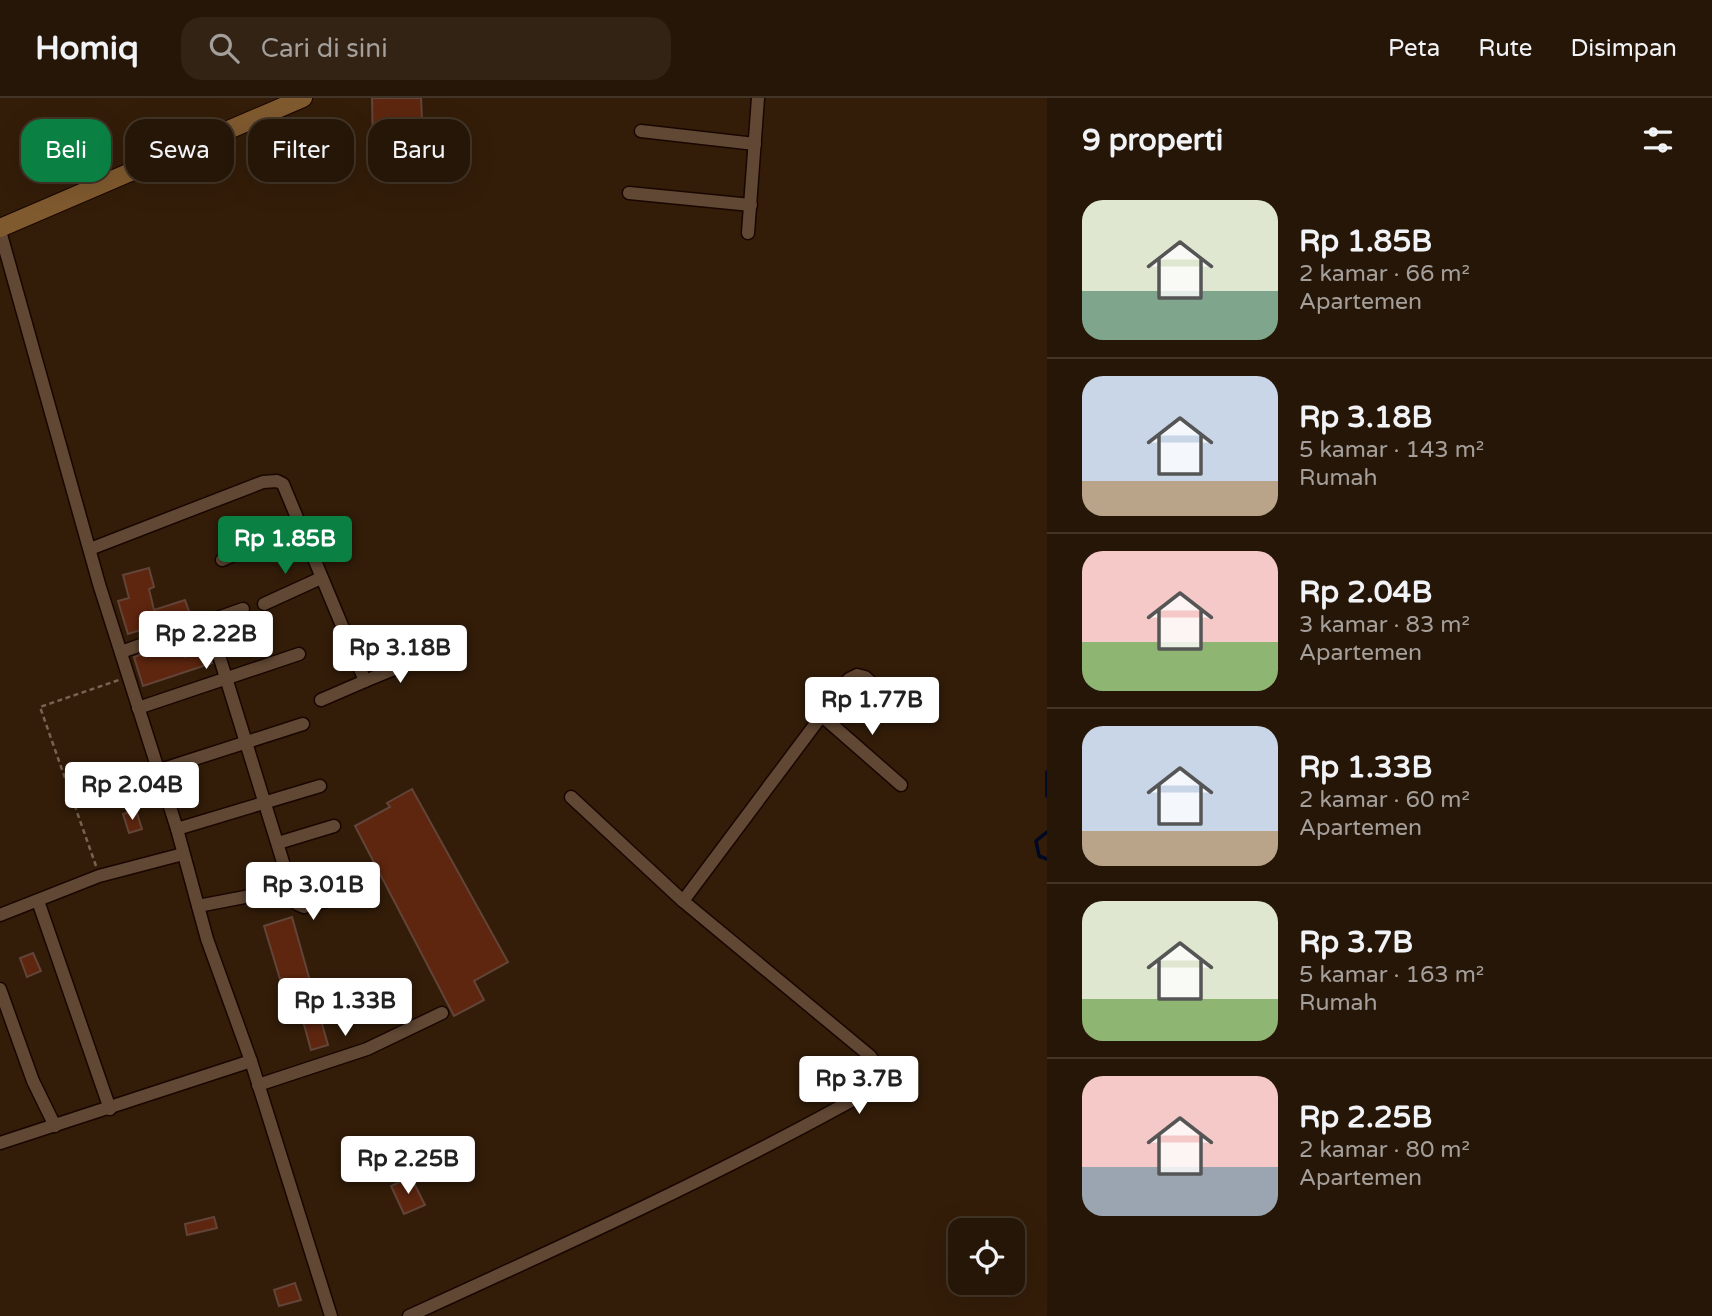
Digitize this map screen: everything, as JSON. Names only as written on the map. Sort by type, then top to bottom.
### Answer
[{"type":"main road","points":[[0,230],[303,98]]},
{"type":"street","points":[[748,233],[758,98]]},
{"type":"street","points":[[641,131],[755,144]]},
{"type":"street","points":[[629,193],[751,205]]},
{"type":"street","points":[[0,230],[90,549],[177,829],[198,906],[251,1061],[331,1316]]},
{"type":"street","points":[[90,549],[270,481],[283,484],[365,681]]},
{"type":"street","points":[[222,560],[299,527]]},
{"type":"street","points":[[264,604],[321,578]]},
{"type":"street","points":[[121,652],[243,609]]},
{"type":"street","points":[[209,623],[297,904],[304,907],[362,892]]},
{"type":"street","points":[[138,708],[299,654]]},
{"type":"street","points":[[321,701],[421,658]]},
{"type":"street","points":[[683,901],[846,681],[857,675],[865,677],[906,714]]},
{"type":"street","points":[[821,715],[901,785]]},
{"type":"street","points":[[157,771],[303,724]]},
{"type":"street","points":[[177,829],[320,786]]},
{"type":"street","points":[[409,1316],[687,1186],[827,1114],[878,1084],[881,1073],[870,1056],[683,901],[571,797]]},
{"type":"street","points":[[278,843],[334,826]]},
{"type":"street","points":[[0,915],[99,876],[183,854]]},
{"type":"street","points":[[198,906],[291,888]]},
{"type":"street","points":[[38,901],[110,1109]]},
{"type":"street","points":[[0,989],[33,1081],[55,1126]]},
{"type":"street","points":[[258,1085],[367,1049],[442,1013]]},
{"type":"street","points":[[0,1143],[251,1061]]},
{"type":"path","points":[[99,876],[40,707],[129,677]]},
{"type":"building","points":[[372,98],[421,98],[422,119],[372,119]]},
{"type":"building","points":[[149,568],[154,587],[149,589],[154,610],[185,600],[190,614],[128,634],[118,601],[129,598],[123,575]]},
{"type":"building","points":[[180,640],[185,657],[208,649],[212,663],[143,686],[134,657]]},
{"type":"building","points":[[412,789],[508,962],[474,981],[484,1000],[454,1016],[355,826],[390,807],[387,803]]},
{"type":"building","points":[[136,810],[142,829],[129,833],[123,814]]},
{"type":"building","points":[[292,917],[328,1045],[311,1050],[300,1010],[290,1012],[264,926]]},
{"type":"building","points":[[33,953],[41,971],[27,977],[20,958]]},
{"type":"building","points":[[411,1177],[425,1205],[404,1214],[391,1186]]},
{"type":"building","points":[[214,1217],[217,1228],[187,1235],[185,1224]]},
{"type":"building","points":[[295,1283],[301,1300],[279,1306],[274,1290]]},
{"type":"waterway","points":[[1047,772],[1047,796]]},
{"type":"waterway","points":[[1047,832],[1036,841],[1039,856],[1047,859]]}]
